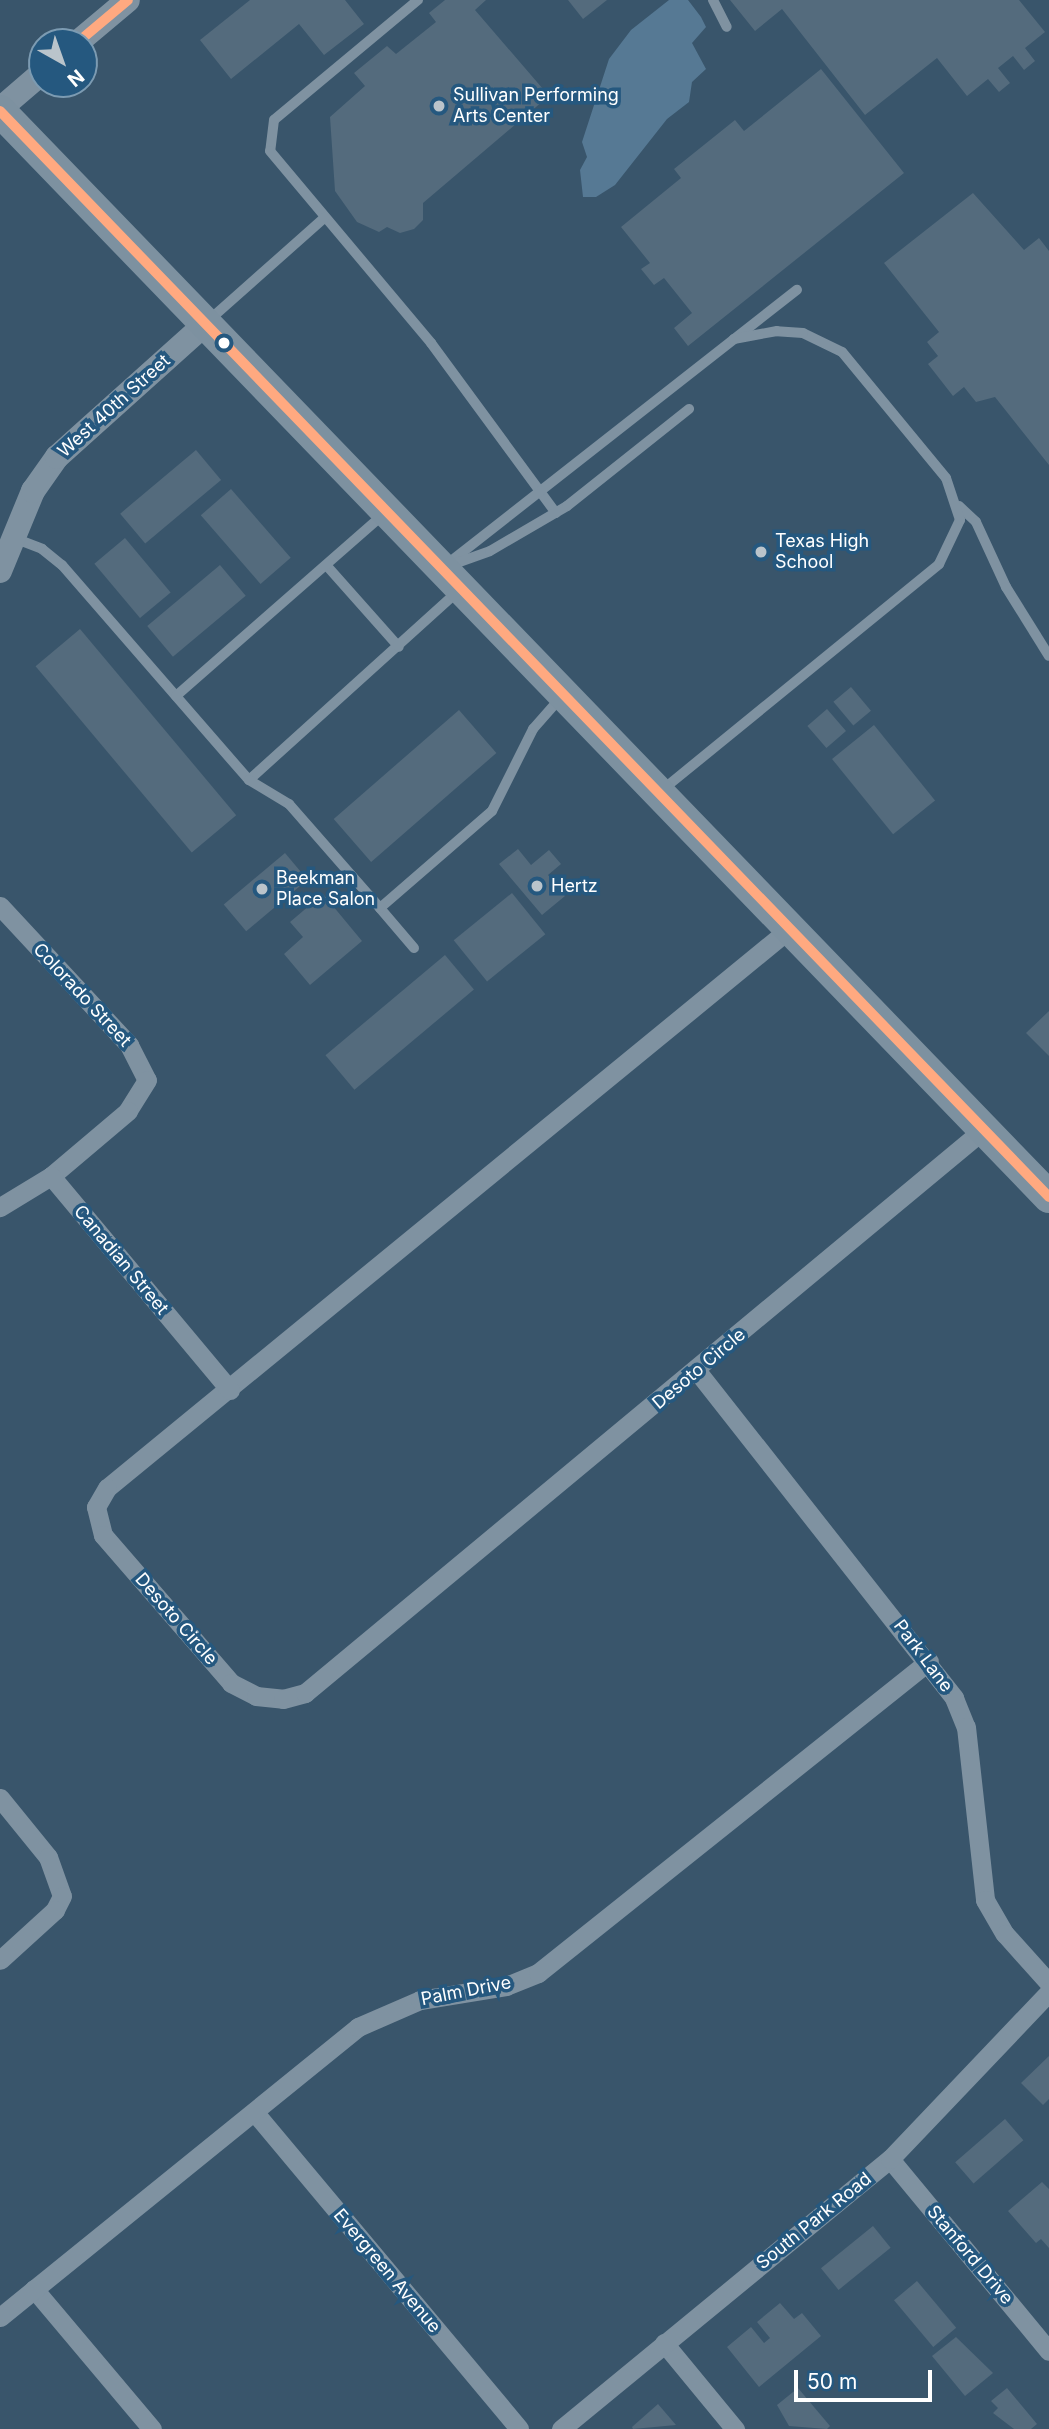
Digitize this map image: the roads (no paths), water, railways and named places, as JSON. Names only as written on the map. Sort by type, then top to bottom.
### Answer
[{"type":"main road","points":[[0,110],[562,696],[1049,1197]]},
{"type":"street","points":[[95,28],[128,0]]},
{"type":"street","points":[[0,110],[28,85]]},
{"type":"street","name":"West 40th Street","points":[[0,571],[33,491],[57,457],[205,324]]},
{"type":"street","name":"Colorado Street","points":[[0,906],[129,1045],[147,1080],[128,1111],[51,1176]]},
{"type":"street","name":"Desoto Circle","points":[[788,930],[230,1390],[107,1488],[96,1507],[96,1522],[231,1683],[257,1696],[283,1699],[305,1693],[697,1371],[983,1130]]},
{"type":"street","points":[[0,1207],[51,1176]]},
{"type":"street","name":"Canadian Street","points":[[51,1176],[230,1390]]},
{"type":"street","name":"Park Lane","points":[[697,1371],[929,1661],[954,1698],[966,1727],[985,1900],[1005,1934],[1049,1983]]},
{"type":"street","name":"Palm Drive","points":[[0,2317],[256,2114],[358,2027],[387,2010],[506,1986],[538,1973],[929,1661]]},
{"type":"street","points":[[0,1798],[48,1857],[62,1896],[55,1910],[0,1960]]},
{"type":"street","name":"South Park Road","points":[[561,2429],[890,2159],[1049,1992]]},
{"type":"street","name":"Evergreen Avenue","points":[[256,2114],[519,2429]]},
{"type":"street","name":"Stanford Drive","points":[[890,2159],[1049,2351]]},
{"type":"street","points":[[34,2289],[152,2429]]},
{"type":"street","points":[[664,2343],[736,2429]]},
{"type":"lane","points":[[418,0],[270,128],[276,163],[431,343],[556,513]]},
{"type":"lane","points":[[713,0],[727,27]]},
{"type":"lane","points":[[205,324],[324,218]]},
{"type":"lane","points":[[249,780],[400,647],[450,579],[539,492],[797,290]]},
{"type":"lane","points":[[734,339],[777,331],[803,332],[842,352],[946,478],[959,506],[976,522],[1006,587],[1049,656]]},
{"type":"lane","points":[[450,579],[490,551],[556,513],[689,409]]},
{"type":"lane","points":[[657,794],[939,564],[956,537],[959,506]]},
{"type":"lane","points":[[176,696],[386,513]]},
{"type":"lane","points":[[14,538],[42,549],[62,565],[249,780],[289,804],[414,948]]},
{"type":"lane","points":[[327,566],[400,647]]},
{"type":"lane","points":[[380,908],[492,811],[533,729],[562,696]]},
{"type":"water","points":[[669,0],[688,0],[701,17],[706,27],[692,43],[706,69],[692,82],[689,102],[667,119],[615,185],[596,197],[583,197],[580,170],[587,157],[582,142],[609,59],[631,30]]},
{"type":"place","name":"Sullivan Performing Arts Center","points":[[439,106]]},
{"type":"place","name":"Texas High School","points":[[761,552]]},
{"type":"place","name":"Hertz","points":[[537,886]]},
{"type":"place","name":"Beekman Place Salon","points":[[262,889]]}]
